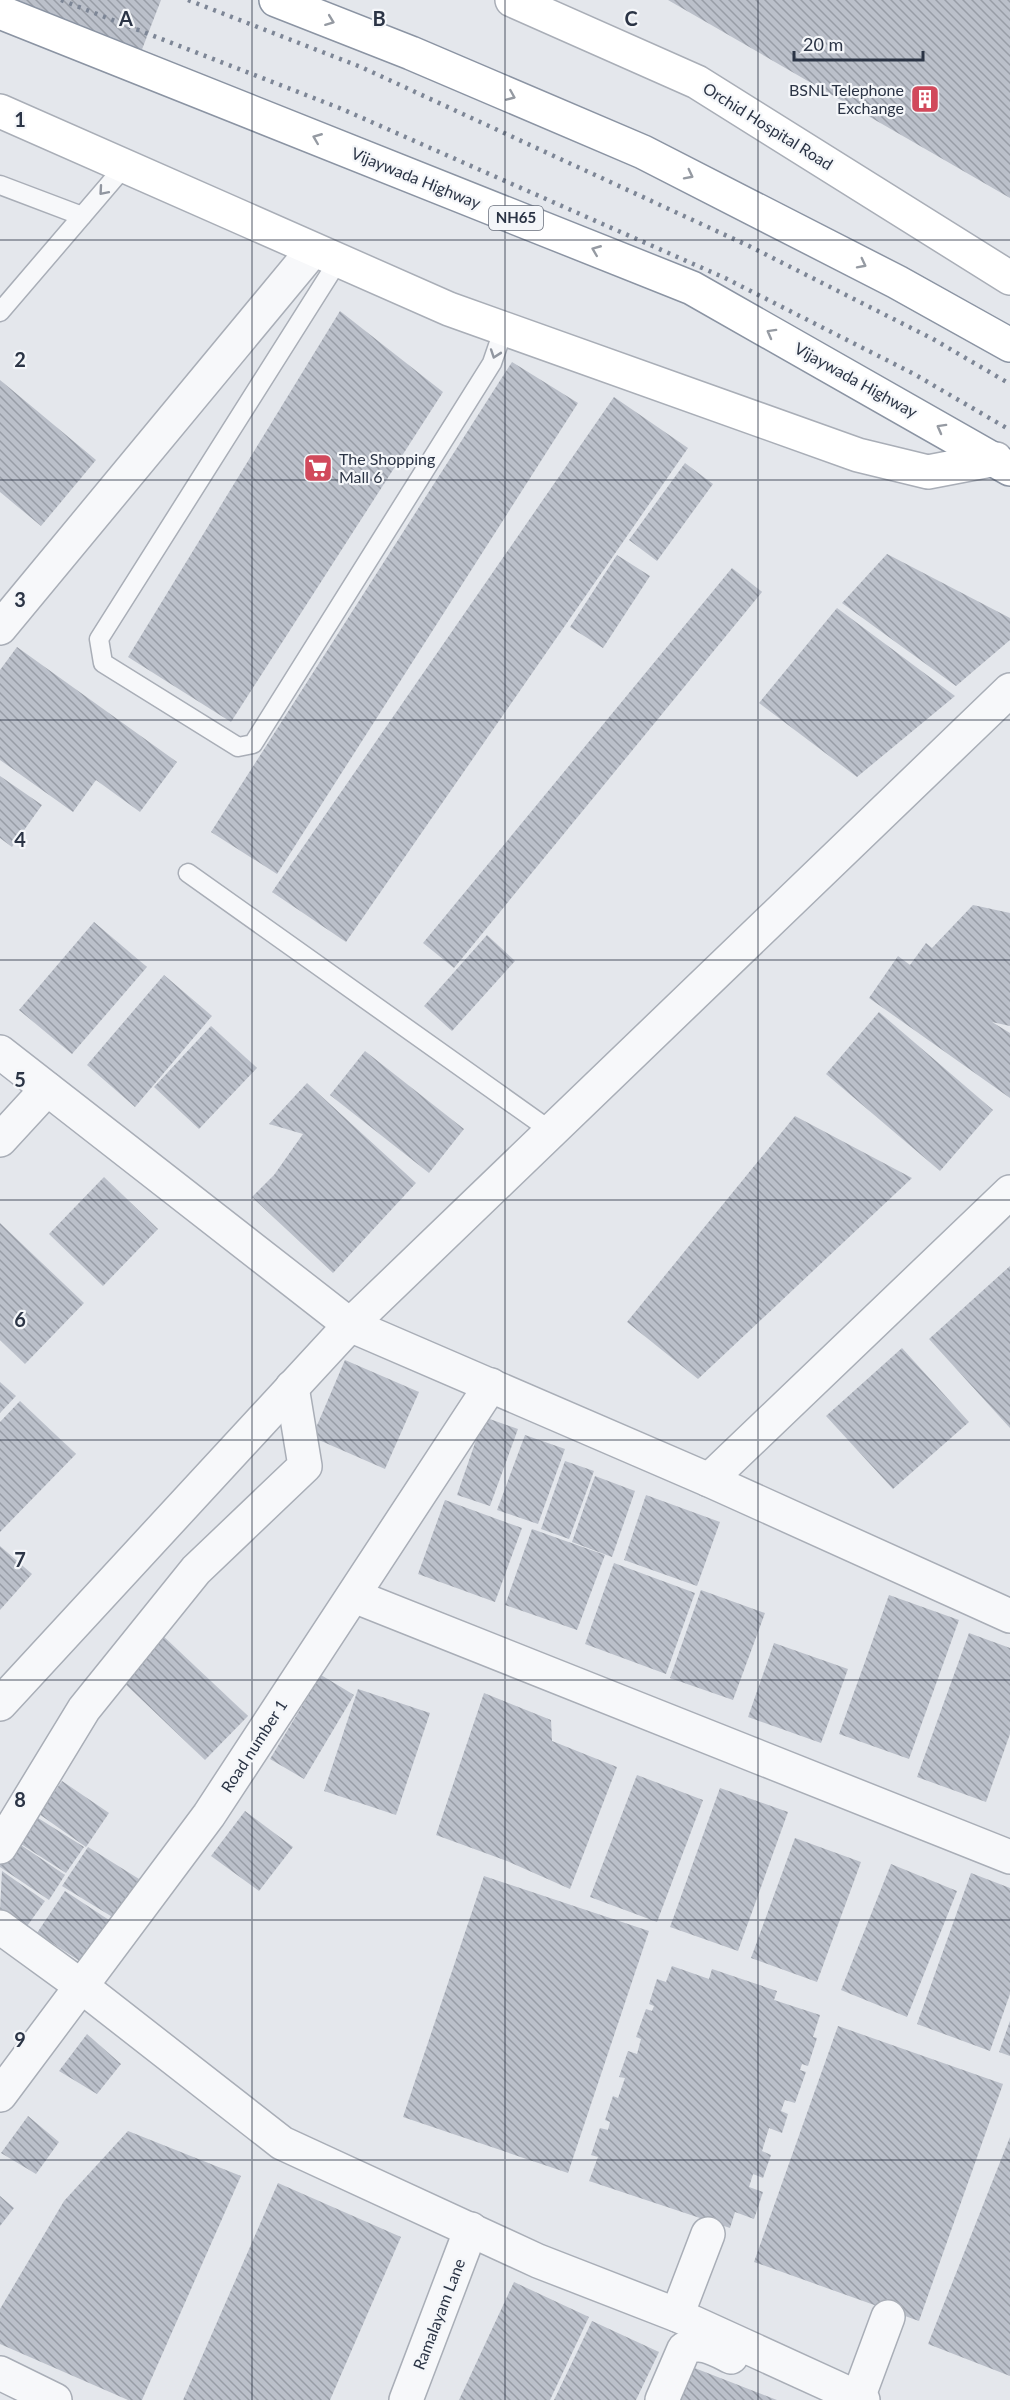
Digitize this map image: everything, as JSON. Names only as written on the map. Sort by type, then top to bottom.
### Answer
[{"type":"main road","points":[[276,0],[411,53],[644,152],[897,282],[1010,345]]},
{"type":"main road","name":"Orchid Hospital Road","points":[[512,0],[697,82],[1009,275]]},
{"type":"main road","name":"Vijaywada Highway","points":[[0,12],[692,288],[1003,464]]},
{"type":"main road","points":[[0,111],[449,309],[858,455],[928,472],[1003,464]]},
{"type":"street","points":[[0,628],[325,255]]},
{"type":"street","points":[[0,1704],[350,1325],[1010,690]]},
{"type":"street","points":[[0,1052],[350,1325],[709,1480],[1010,1616]]},
{"type":"street","points":[[3,1132],[47,1089]]},
{"type":"street","points":[[709,1480],[1010,1192]]},
{"type":"street","name":"Road number 1","points":[[0,2095],[209,1815],[491,1385]]},
{"type":"street","points":[[0,1847],[84,1709],[188,1579],[305,1466],[292,1388]]},
{"type":"street","points":[[354,1596],[1010,1857]]},
{"type":"street","points":[[0,1927],[81,1986],[282,2143],[538,2261],[677,2315],[850,2399]]},
{"type":"street","name":"Ramalayam Lane","points":[[406,2400],[471,2229]]},
{"type":"street","points":[[677,2315],[708,2234]]},
{"type":"street","points":[[850,2399],[888,2317]]},
{"type":"street","points":[[662,2400],[684,2349],[696,2344],[705,2345],[850,2399]]},
{"type":"street","points":[[0,2373],[56,2400]]},
{"type":"lane","points":[[0,312],[124,167]]},
{"type":"lane","points":[[0,185],[82,216]]},
{"type":"lane","points":[[325,255],[320,289],[99,639],[103,663],[238,747],[253,744],[483,378],[492,363],[504,328]]},
{"type":"lane","points":[[188,873],[551,1131]]},
{"type":"building","points":[[7,0],[161,0],[141,52]]},
{"type":"building","name":"BSNL Telephone Exchange","points":[[668,0],[1010,0],[1010,198]]},
{"type":"building","points":[[340,311],[443,392],[231,722],[128,657]]},
{"type":"building","points":[[512,362],[578,403],[277,874],[211,832]]},
{"type":"building","points":[[0,380],[96,460],[41,526],[0,492]]},
{"type":"building","points":[[614,397],[688,448],[346,942],[272,892]]},
{"type":"building","points":[[685,463],[713,484],[657,561],[629,540]]},
{"type":"building","points":[[887,554],[1010,618],[1010,640],[956,686],[842,603]]},
{"type":"building","points":[[617,555],[650,576],[603,648],[570,627]]},
{"type":"building","points":[[732,568],[762,592],[454,968],[423,943]]},
{"type":"building","points":[[837,608],[955,696],[857,777],[759,703]]},
{"type":"building","points":[[17,647],[177,762],[140,812],[96,780],[73,812],[0,760],[0,670]]},
{"type":"building","points":[[0,776],[42,805],[12,847],[0,838]]},
{"type":"building","points":[[973,905],[1010,913],[1010,1026],[992,1022],[1010,1033],[1010,1098],[869,998],[898,956],[910,965],[926,943],[932,948]]},
{"type":"building","points":[[94,922],[147,967],[72,1054],[19,1010]]},
{"type":"building","points":[[487,935],[515,961],[452,1031],[424,1006]]},
{"type":"building","points":[[164,975],[212,1016],[135,1107],[87,1065]]},
{"type":"building","points":[[879,1012],[993,1110],[940,1171],[826,1074]]},
{"type":"building","points":[[211,1026],[257,1068],[199,1129],[154,1087]]},
{"type":"building","points":[[365,1051],[464,1129],[429,1173],[330,1095]]},
{"type":"building","points":[[307,1083],[416,1183],[333,1273],[252,1197],[274,1175],[303,1134],[269,1124]]},
{"type":"building","points":[[795,1116],[912,1178],[698,1379],[627,1322]]},
{"type":"building","points":[[104,1177],[158,1229],[103,1286],[49,1234]]},
{"type":"building","points":[[0,1223],[84,1303],[25,1364],[0,1340]]},
{"type":"building","points":[[1010,1266],[1010,1428],[929,1339]]},
{"type":"building","points":[[902,1348],[969,1422],[893,1489],[826,1416]]},
{"type":"building","points":[[345,1360],[419,1392],[385,1469],[312,1437]]},
{"type":"building","points":[[0,1382],[16,1396],[0,1413]]},
{"type":"building","points":[[20,1401],[76,1454],[0,1532],[0,1422]]},
{"type":"building","points":[[484,1417],[518,1429],[490,1506],[457,1495]]},
{"type":"building","points":[[525,1435],[565,1449],[538,1524],[497,1510]]},
{"type":"building","points":[[565,1461],[594,1471],[569,1539],[541,1529]]},
{"type":"building","points":[[595,1476],[635,1491],[612,1557],[572,1542]]},
{"type":"building","points":[[646,1495],[720,1522],[697,1586],[624,1560]]},
{"type":"building","points":[[445,1500],[522,1528],[495,1602],[418,1574]]},
{"type":"building","points":[[532,1529],[605,1555],[577,1630],[505,1605]]},
{"type":"building","points":[[0,1546],[32,1574],[0,1610]]},
{"type":"building","points":[[614,1563],[695,1593],[666,1674],[585,1644]]},
{"type":"building","points":[[701,1590],[765,1613],[733,1700],[670,1678]]},
{"type":"building","points":[[889,1595],[959,1620],[909,1759],[839,1734]]},
{"type":"building","points":[[969,1633],[1010,1648],[1010,1734],[986,1802],[917,1777]]},
{"type":"building","points":[[161,1634],[248,1716],[205,1760],[119,1678]]},
{"type":"building","points":[[774,1643],[848,1669],[821,1743],[748,1717]]},
{"type":"building","points":[[321,1675],[354,1695],[304,1779],[270,1759]]},
{"type":"building","points":[[358,1689],[430,1713],[396,1815],[324,1791]]},
{"type":"building","points":[[484,1693],[551,1720],[552,1741],[617,1767],[570,1889],[507,1861],[436,1835]]},
{"type":"building","points":[[637,1775],[703,1800],[657,1922],[590,1897]]},
{"type":"building","points":[[62,1781],[109,1813],[86,1847],[39,1814]]},
{"type":"building","points":[[720,1788],[788,1812],[738,1951],[670,1927]]},
{"type":"building","points":[[245,1811],[293,1847],[259,1891],[211,1856]]},
{"type":"building","points":[[38,1818],[84,1847],[66,1873],[21,1844]]},
{"type":"building","points":[[795,1838],[861,1862],[817,1982],[751,1958]]},
{"type":"building","points":[[15,1841],[65,1875],[49,1900],[0,1867]]},
{"type":"building","points":[[88,1847],[139,1879],[114,1918],[62,1886]]},
{"type":"building","points":[[891,1864],[957,1891],[907,2017],[841,1990]]},
{"type":"building","points":[[2,1871],[45,1901],[25,1929],[0,1911]]},
{"type":"building","points":[[971,1873],[1010,1888],[1010,1994],[990,2051],[917,2024]]},
{"type":"building","points":[[484,1876],[649,1931],[568,2173],[403,2117]]},
{"type":"building","points":[[65,1891],[112,1922],[84,1964],[37,1933]]},
{"type":"building","points":[[672,1966],[709,1979],[712,1969],[777,1991],[774,2000],[820,2015],[813,2037],[817,2038],[808,2066],[802,2064],[800,2070],[806,2072],[795,2103],[785,2100],[781,2111],[788,2114],[782,2133],[769,2128],[762,2151],[771,2155],[763,2178],[753,2174],[749,2187],[763,2192],[754,2219],[735,2212],[730,2228],[589,2181],[598,2157],[591,2155],[600,2128],[608,2130],[610,2122],[605,2120],[613,2096],[618,2098],[625,2078],[619,2077],[628,2051],[637,2054],[641,2039],[636,2037],[646,2009],[652,2011],[654,2006],[649,2004],[657,1979],[666,1982]]},
{"type":"building","points":[[1010,2021],[1010,2056],[999,2052]]},
{"type":"building","points":[[838,2026],[1003,2084],[919,2321],[754,2262]]},
{"type":"building","points":[[87,2034],[121,2064],[97,2094],[59,2071]]},
{"type":"building","points":[[28,2116],[59,2142],[36,2174],[1,2153]]},
{"type":"building","points":[[128,2131],[241,2176],[142,2400],[128,2400],[0,2344],[0,2309],[64,2201]]},
{"type":"building","points":[[1010,2137],[1010,2376],[928,2344]]},
{"type":"building","points":[[278,2183],[401,2237],[330,2400],[183,2400]]},
{"type":"building","points":[[0,2196],[14,2208],[0,2226]]},
{"type":"building","points":[[514,2282],[589,2317],[550,2400],[459,2400]]},
{"type":"building","points":[[592,2321],[659,2352],[636,2400],[554,2400]]},
{"type":"building","points":[[692,2367],[777,2400],[671,2400]]},
{"type":"railway","points":[[61,0],[342,109],[725,278],[914,374],[1010,430]]},
{"type":"railway","points":[[188,0],[361,67],[749,246],[933,339],[1010,384]]},
{"type":"place","name":"BSNL Telephone Exchange","points":[[925,99]]},
{"type":"place","name":"The Shopping Mall 6","points":[[318,468]]}]
